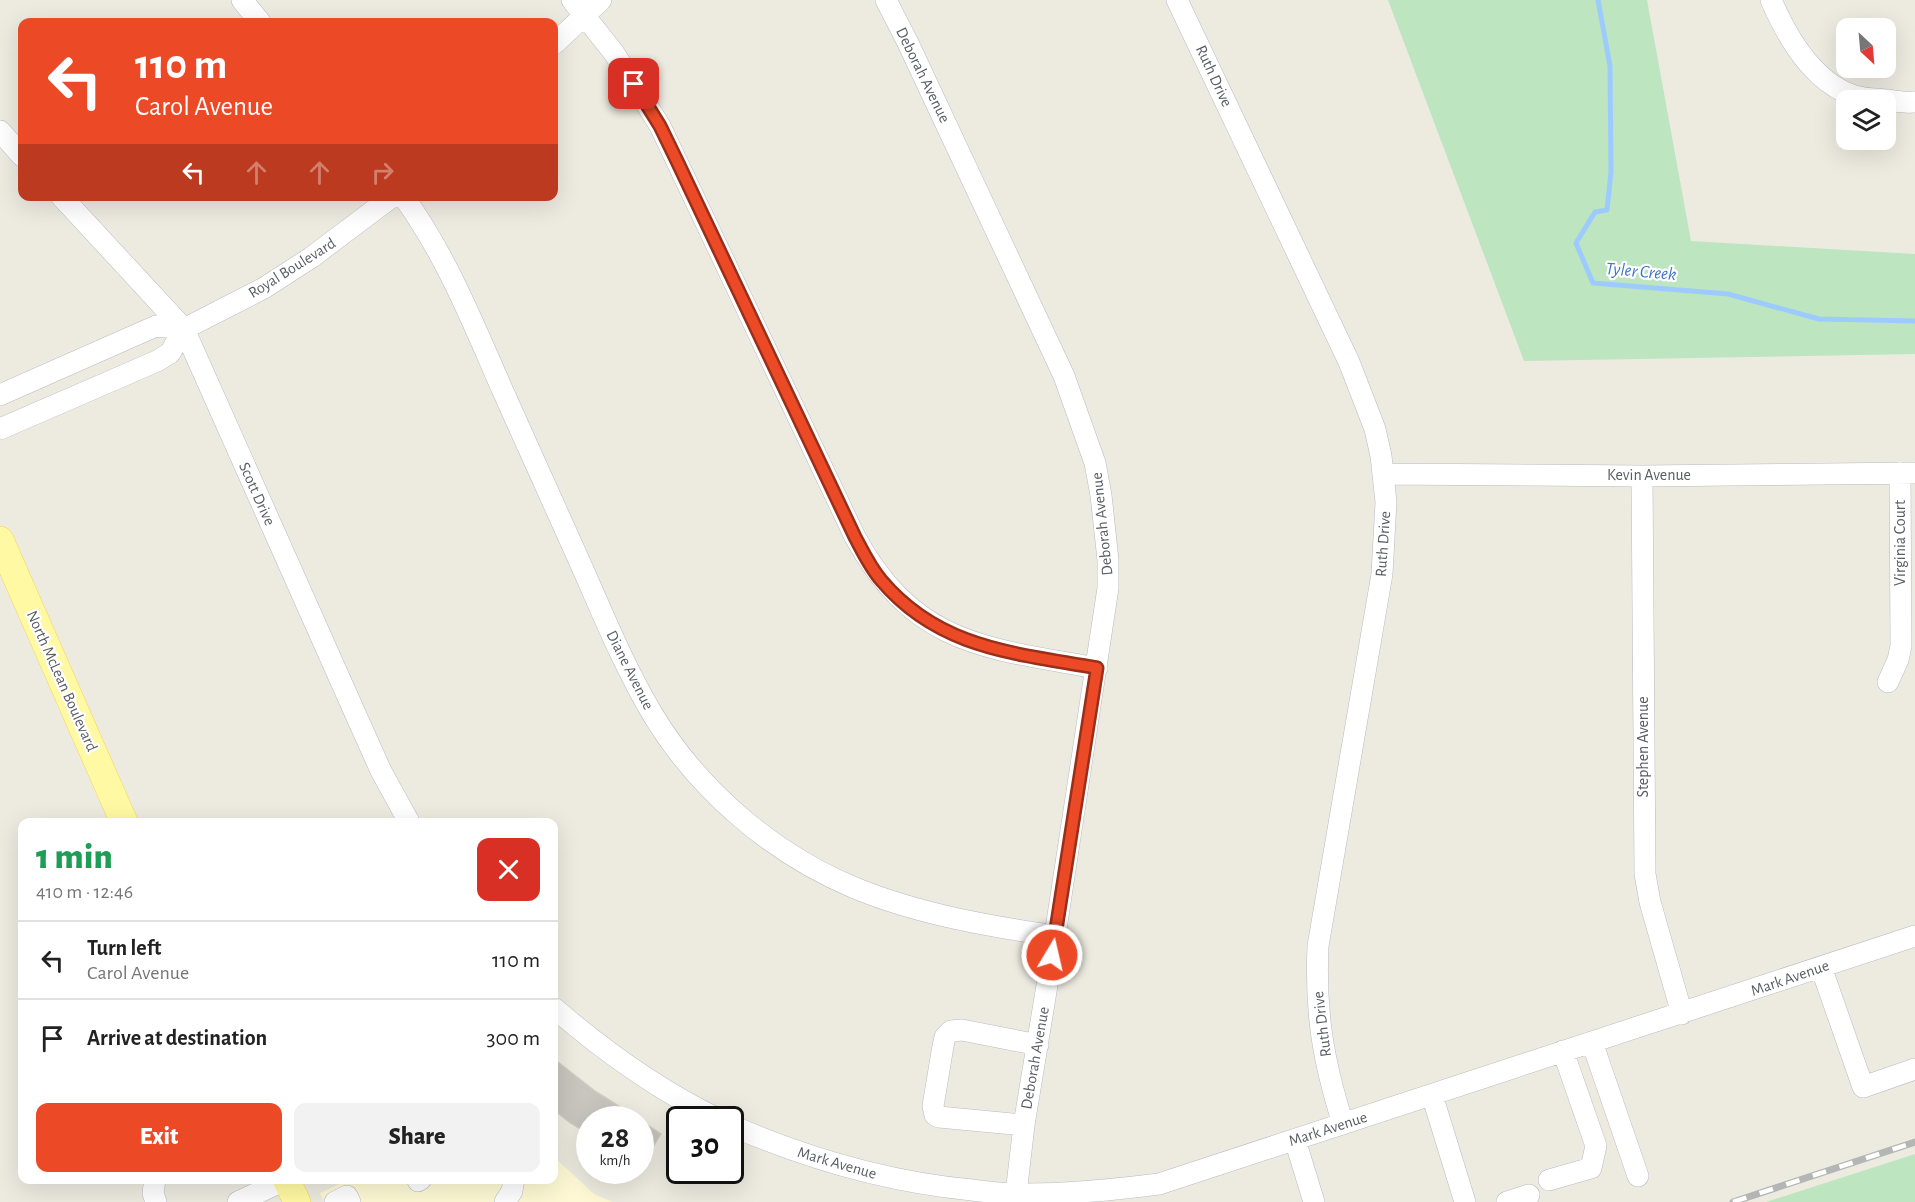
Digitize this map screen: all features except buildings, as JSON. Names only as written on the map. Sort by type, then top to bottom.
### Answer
[{"type":"main road","name":"North McLean Boulevard","points":[[0,540],[122,818]]},
{"type":"main road","points":[[289,1184],[297,1202]]},
{"type":"street","points":[[242,0],[257,18]]},
{"type":"street","points":[[558,38],[578,8],[601,0]]},
{"type":"street","name":"Deborah Avenue","points":[[886,0],[1064,376],[1095,463],[1101,495],[1108,560],[1108,588],[1024,1125],[1026,1197]]},
{"type":"street","name":"Ruth Drive","points":[[1178,0],[1362,393],[1375,429],[1383,474],[1386,502],[1383,574],[1318,946],[1320,1030],[1332,1088],[1343,1124]]},
{"type":"street","points":[[1771,0],[1780,21],[1804,57],[1827,82],[1854,96],[1915,102]]},
{"type":"street","points":[[578,8],[614,53],[660,126],[855,537],[882,580],[899,598],[927,620],[952,635],[974,644],[1004,651],[1097,668]]},
{"type":"street","points":[[0,131],[18,151]]},
{"type":"street","name":"Scott Drive","points":[[66,201],[184,329],[350,703],[381,771],[407,818]]},
{"type":"street","name":"Royal Boulevard","points":[[184,329],[264,288],[312,257],[386,201]]},
{"type":"street","name":"Diane Avenue","points":[[406,201],[429,234],[472,319],[621,655],[654,716],[688,766],[719,798],[761,834],[811,866],[854,888],[907,907],[1055,936]]},
{"type":"street","points":[[0,395],[156,326],[184,329],[170,353],[157,361],[0,429]]},
{"type":"street","name":"Kevin Avenue","points":[[1383,474],[1642,476],[1907,473]]},
{"type":"street","name":"Virginia Court","points":[[1888,682],[1898,660],[1901,646],[1907,473]]},
{"type":"street","name":"Stephen Avenue","points":[[1642,476],[1645,874],[1650,902],[1682,1014]]},
{"type":"street","name":"Mark Avenue","points":[[744,1131],[811,1157],[907,1181],[1026,1197],[1114,1196],[1159,1184],[1295,1140],[1915,936]]},
{"type":"street","points":[[1821,967],[1863,1087],[1915,1069]]},
{"type":"street","points":[[558,1011],[623,1063],[694,1106]]},
{"type":"street","points":[[1024,1125],[935,1115],[933,1106],[945,1037],[951,1031],[962,1030],[1038,1045]]},
{"type":"street","points":[[1592,1042],[1638,1176]]},
{"type":"street","points":[[1549,1179],[1591,1168],[1596,1146],[1563,1051]]},
{"type":"street","points":[[1432,1095],[1466,1202]]},
{"type":"street","points":[[1295,1140],[1314,1202]]},
{"type":"street","points":[[239,1202],[277,1184]]},
{"type":"street","points":[[506,1202],[513,1184]]},
{"type":"street","points":[[1507,1202],[1529,1195]]},
{"type":"street","points":[[335,1202],[347,1196],[350,1202]]},
{"type":"shaded area","points":[[558,1161],[576,1177],[576,1184],[583,1184],[594,1194],[613,1202],[324,1202],[320,1193],[339,1184],[558,1184]]},
{"type":"green space","points":[[1388,0],[1647,0],[1691,241],[1915,254],[1915,354],[1524,361]]},
{"type":"green space","points":[[1915,1154],[1915,1202],[1766,1202]]},
{"type":"waterway","name":"Tyler Creek","points":[[1598,0],[1610,66],[1611,172],[1607,210],[1595,212],[1576,243],[1593,283],[1728,294],[1819,319],[1915,321]]},
{"type":"railway","points":[[1733,1202],[1915,1142]]},
{"type":"route","points":[[634,84],[660,126],[855,537],[882,580],[899,598],[927,620],[952,635],[974,644],[1004,651],[1097,668],[1052,955]]}]
